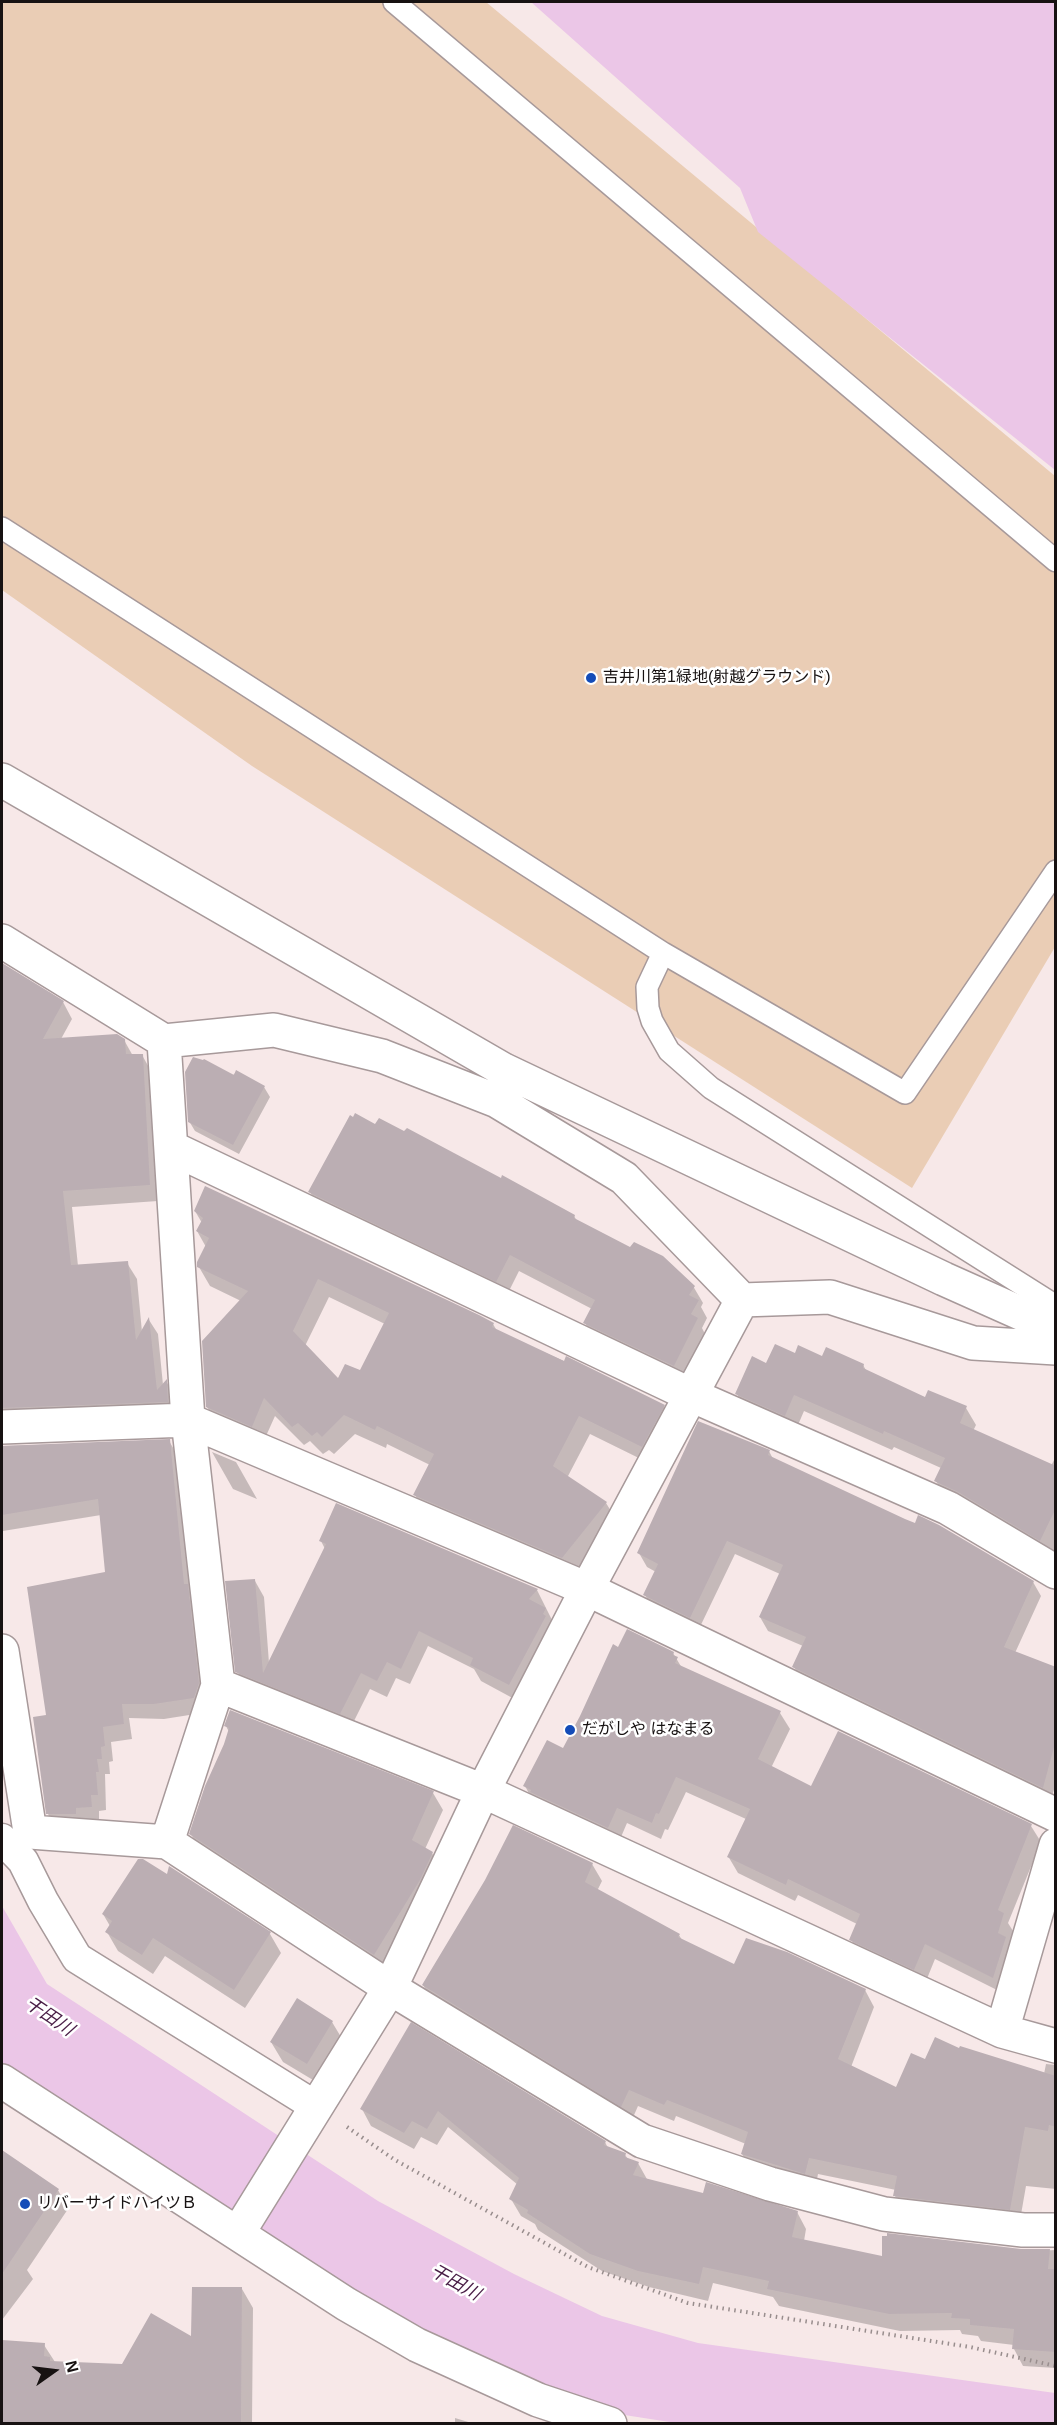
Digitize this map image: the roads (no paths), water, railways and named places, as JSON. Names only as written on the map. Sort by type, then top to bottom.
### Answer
[{"type":"street","points":[[2,780],[504,1070],[945,1279],[1056,1329]]},
{"type":"street","points":[[2,941],[164,1041],[274,1030],[382,1056],[496,1101],[624,1178],[742,1300],[830,1297],[973,1343],[1056,1348]]},
{"type":"street","points":[[164,1041],[188,1420],[218,1685],[167,1842]]},
{"type":"street","points":[[172,1148],[691,1395],[948,1508],[1056,1572]]},
{"type":"street","points":[[242,2225],[390,1988],[483,1791],[587,1589],[742,1300]]},
{"type":"street","points":[[2,1426],[188,1420],[587,1589],[1056,1815]]},
{"type":"street","points":[[2,1651],[30,1832],[167,1842],[390,1988],[642,2141],[771,2184],[884,2214],[1023,2230],[1056,2230]]},
{"type":"street","points":[[218,1685],[483,1791],[1002,2031],[1056,2046]]},
{"type":"street","points":[[2,1839],[23,1861],[43,1901],[77,1958],[310,2114]]},
{"type":"street","points":[[1002,2031],[1056,1845]]},
{"type":"street","points":[[2,2081],[242,2225],[346,2304],[417,2345],[538,2400],[610,2424]]},
{"type":"lane","points":[[394,2],[1056,561]]},
{"type":"lane","points":[[2,528],[663,952],[905,1093],[1056,871]]},
{"type":"lane","points":[[663,952],[647,987],[647,997],[652,1021],[669,1051],[711,1088],[1056,1306]]},
{"type":"water","points":[[531,2],[1055,2],[1055,470],[758,232],[740,188]]},
{"type":"water","name":"干田川","points":[[2,1906],[47,1984],[378,2201],[514,2274],[602,2316],[698,2343],[1055,2393],[1055,2423],[676,2423],[618,2414],[434,2343],[2,2065]]},
{"type":"place","name":"吉井川第1緑地(射越グラウンド)","points":[[591,678]]},
{"type":"place","name":"だがしや はなまる","points":[[570,1730]]},
{"type":"place","name":"リバーサイドハイツＢ","points":[[25,2204]]}]
